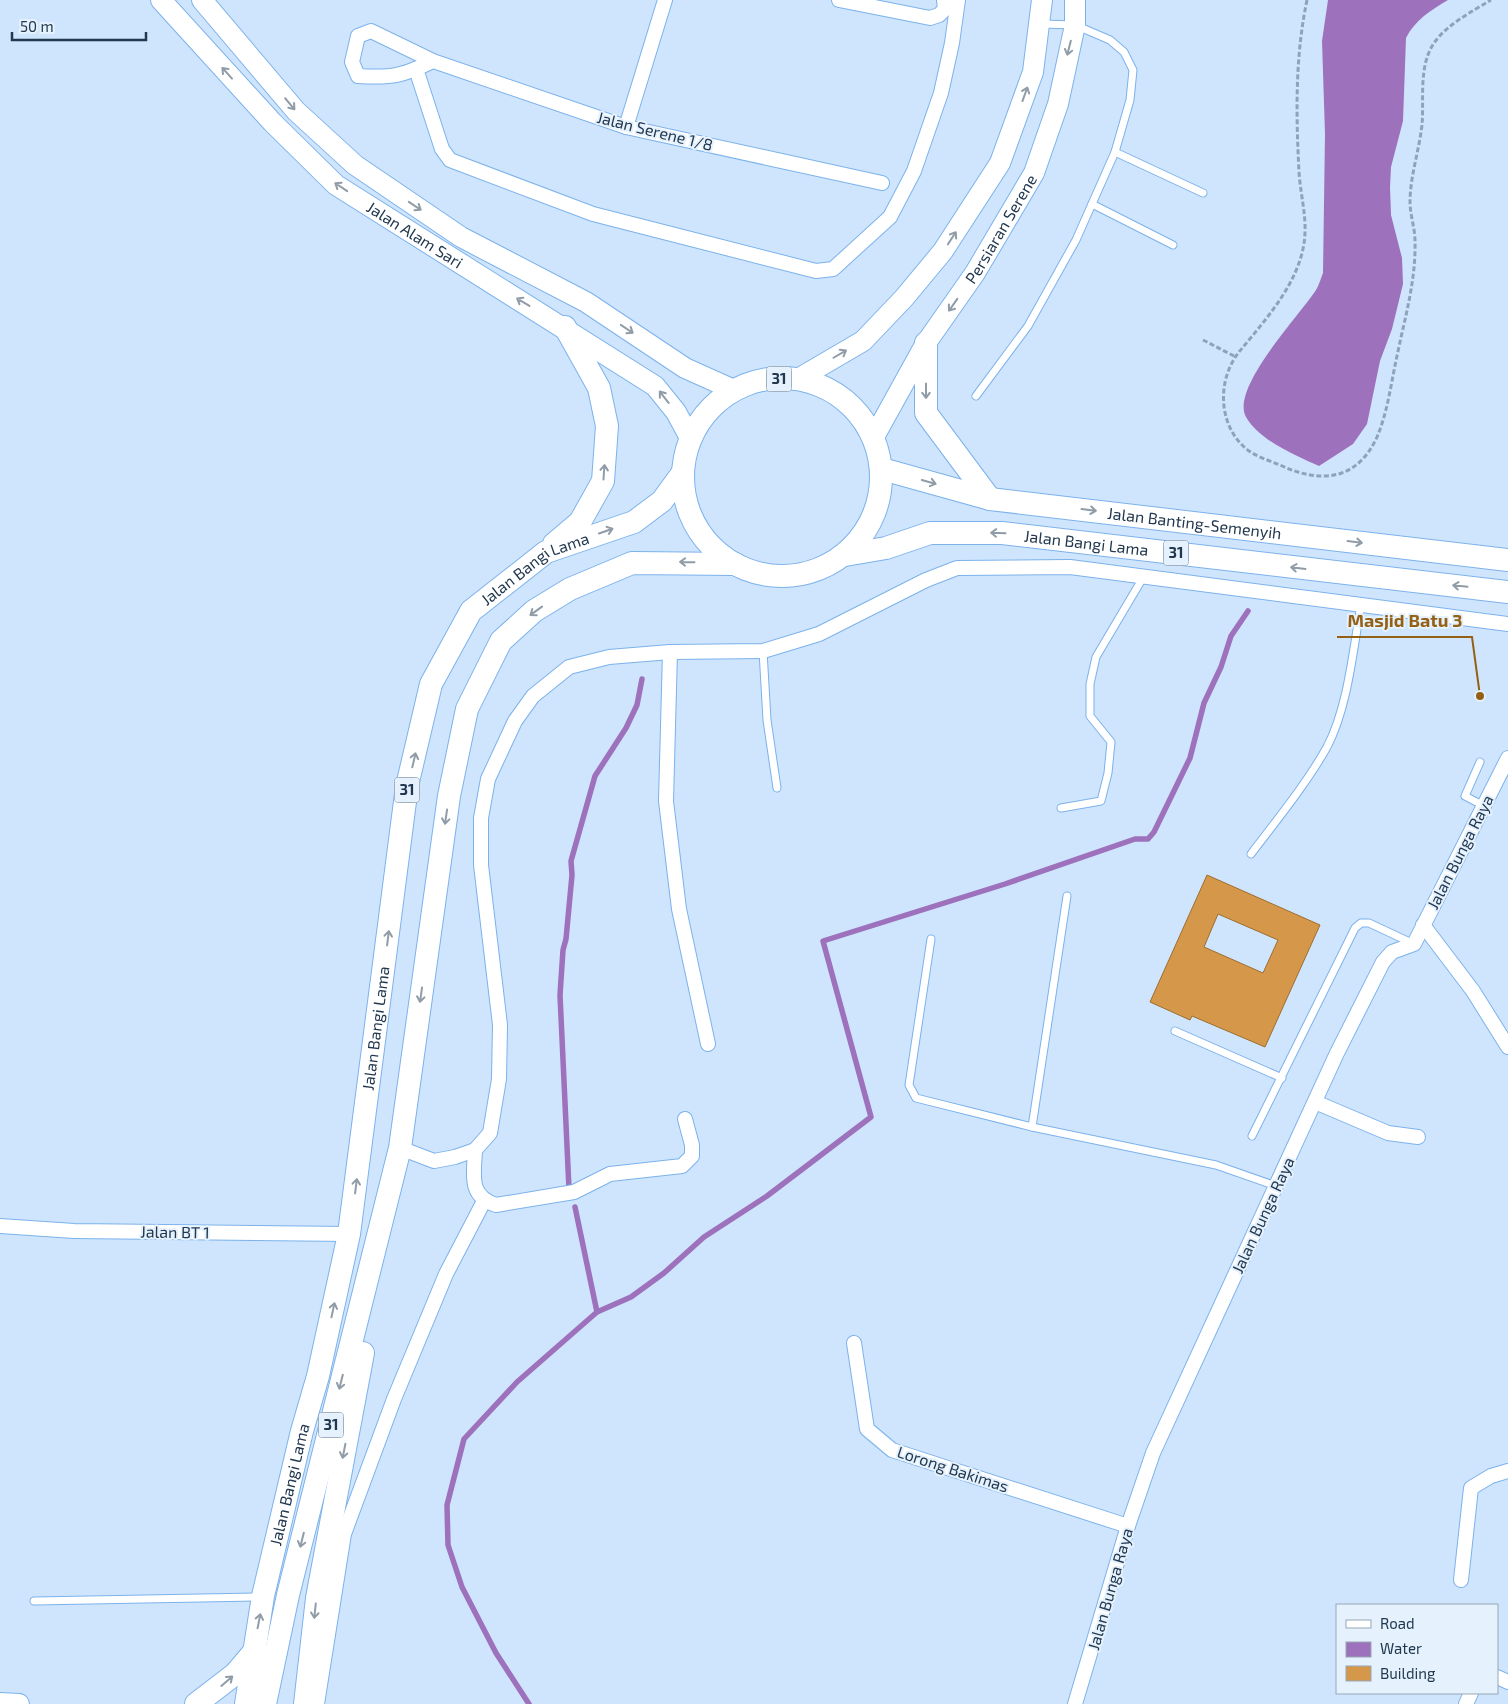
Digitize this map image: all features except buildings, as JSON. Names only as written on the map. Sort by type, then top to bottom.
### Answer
[{"type":"main road","points":[[546,552],[580,522],[603,481],[607,426],[599,388],[565,327]]},
{"type":"main road","points":[[926,343],[926,413],[990,499]]},
{"type":"main road","name":"Jalan Bangi Lama","points":[[845,556],[867,531],[880,500],[882,469],[874,437],[856,409],[830,389],[798,379],[765,379],[734,390],[708,410],[690,438],[681,476],[686,507],[698,532],[721,556],[750,572],[783,577],[816,571],[845,556],[886,548],[930,533],[1002,533],[1508,592]]},
{"type":"main road","name":"Jalan Banting-Semenyih","points":[[882,469],[990,499],[1508,560]]},
{"type":"main road","name":"Jalan Bangi Lama","points":[[258,1704],[252,1654],[263,1596],[302,1431],[318,1376],[349,1234],[407,786],[432,684],[471,611],[546,552],[634,522],[662,502],[681,476]]},
{"type":"main road","name":"Jalan Bangi Lama","points":[[258,1704],[288,1595],[400,1148],[453,777],[467,709],[501,640],[534,611],[570,589],[632,563],[735,564]]},
{"type":"main road","name":"Jalan Bangi Lama","points":[[305,1704],[317,1598],[366,1338],[371,1265]]},
{"type":"main road","points":[[196,1704],[235,1674],[252,1654]]},
{"type":"street","name":"Jalan Alam Sari","points":[[161,0],[272,122],[336,185],[565,327],[655,386],[676,412],[690,438]]},
{"type":"street","name":"Jalan Alam Sari","points":[[202,0],[296,111],[355,165],[461,237],[586,302],[685,368],[734,390]]},
{"type":"street","points":[[626,126],[666,0]]},
{"type":"street","points":[[839,0],[930,18],[939,16],[945,9],[944,0]]},
{"type":"street","points":[[416,69],[442,149],[450,160],[593,214],[816,271],[833,269],[890,217],[914,171],[941,93],[952,43],[958,0]]},
{"type":"street","name":"Persiaran Serene","points":[[798,379],[863,341],[904,298],[943,251],[1000,163],[1034,72],[1041,24],[1042,0]]},
{"type":"street","name":"Persiaran Serene","points":[[874,437],[926,343],[975,273],[1034,173],[1058,104],[1075,25],[1075,0]]},
{"type":"street","name":"Jalan Serene 1/8","points":[[433,61],[404,75],[380,77],[358,76],[352,62],[358,36],[371,31],[433,61],[626,126],[882,183]]},
{"type":"street","points":[[400,1148],[434,1161],[455,1158],[475,1150],[490,1133],[499,1079],[500,1026],[481,865],[481,818],[488,779],[515,720],[533,696],[569,667],[609,657],[670,652],[763,650],[819,634],[926,580],[957,568],[1070,567],[1508,624]]},
{"type":"street","points":[[670,652],[666,801],[679,909],[708,1044]]},
{"type":"street","name":"Jalan Bunga Raya","points":[[1078,1703],[1128,1526],[1153,1453],[1315,1102],[1383,962],[1392,952],[1414,944],[1508,760]]},
{"type":"street","points":[[1423,925],[1473,991],[1508,1047]]},
{"type":"street","points":[[1315,1102],[1388,1133],[1418,1137]]},
{"type":"street","points":[[475,1150],[474,1186],[484,1201],[496,1205],[574,1192],[610,1174],[682,1166],[692,1156],[692,1145],[685,1119]]},
{"type":"street","points":[[317,1704],[344,1534],[394,1399],[435,1301],[484,1201]]},
{"type":"street","name":"Jalan BT 1","points":[[0,1226],[74,1231],[349,1234]]},
{"type":"street","name":"Lorong Bakimas","points":[[854,1344],[867,1429],[892,1450],[1128,1526]]},
{"type":"street","points":[[1461,1580],[1471,1488],[1492,1476],[1508,1470]]},
{"type":"street","points":[[0,1703],[19,1704]]},
{"type":"lane","points":[[976,396],[1028,326],[1076,240],[1115,152],[1130,100],[1134,70],[1124,52],[1110,40],[1075,25],[1041,24]]},
{"type":"lane","points":[[1115,152],[1203,193]]},
{"type":"lane","points":[[1092,204],[1173,245]]},
{"type":"lane","points":[[1061,808],[1101,801],[1108,773],[1111,742],[1090,716],[1090,684],[1096,657],[1144,576]]},
{"type":"lane","points":[[1251,854],[1326,747],[1336,725],[1362,605]]},
{"type":"lane","points":[[763,650],[768,720],[777,788]]},
{"type":"lane","points":[[1480,762],[1465,796],[1484,806]]},
{"type":"lane","points":[[1032,1127],[1067,896]]},
{"type":"lane","points":[[1252,1136],[1355,928],[1361,923],[1369,923],[1414,944]]},
{"type":"lane","points":[[931,939],[909,1085],[916,1098],[1032,1127],[1216,1165],[1276,1186]]},
{"type":"lane","points":[[1175,1031],[1282,1078]]},
{"type":"lane","points":[[34,1601],[263,1596]]},
{"type":"path","points":[[1307,0],[1300,33],[1297,78],[1299,176],[1306,213],[1305,240],[1300,261],[1275,306],[1236,357],[1223,392],[1226,415],[1231,431],[1250,452],[1296,473],[1313,478],[1330,476],[1351,468],[1365,458],[1377,436],[1388,401],[1412,291],[1416,239],[1410,203],[1422,125],[1424,81],[1428,54],[1433,44],[1459,20],[1491,0]]},
{"type":"path","points":[[1203,340],[1236,357]]},
{"type":"water","points":[[1328,0],[1448,0],[1419,21],[1406,38],[1403,121],[1391,167],[1390,187],[1391,215],[1402,258],[1403,284],[1392,329],[1380,361],[1367,424],[1353,444],[1319,466],[1279,446],[1260,433],[1246,417],[1244,404],[1248,388],[1257,371],[1316,290],[1323,273],[1325,134],[1322,41]]},
{"type":"waterway","points":[[529,1704],[496,1653],[462,1587],[448,1545],[447,1505],[464,1439],[517,1382],[597,1312],[631,1297],[664,1273],[704,1237],[767,1196],[871,1117],[823,941],[1005,884],[1135,839],[1148,839],[1154,832],[1190,758],[1204,703],[1221,667],[1231,636],[1248,611]]},
{"type":"waterway","points":[[569,1189],[560,995],[572,875],[571,861],[595,776],[626,728],[637,705],[642,679]]},
{"type":"waterway","points":[[575,1207],[597,1312]]},
{"type":"place","name":"Masjid Batu 3","points":[[1480,696]]}]
